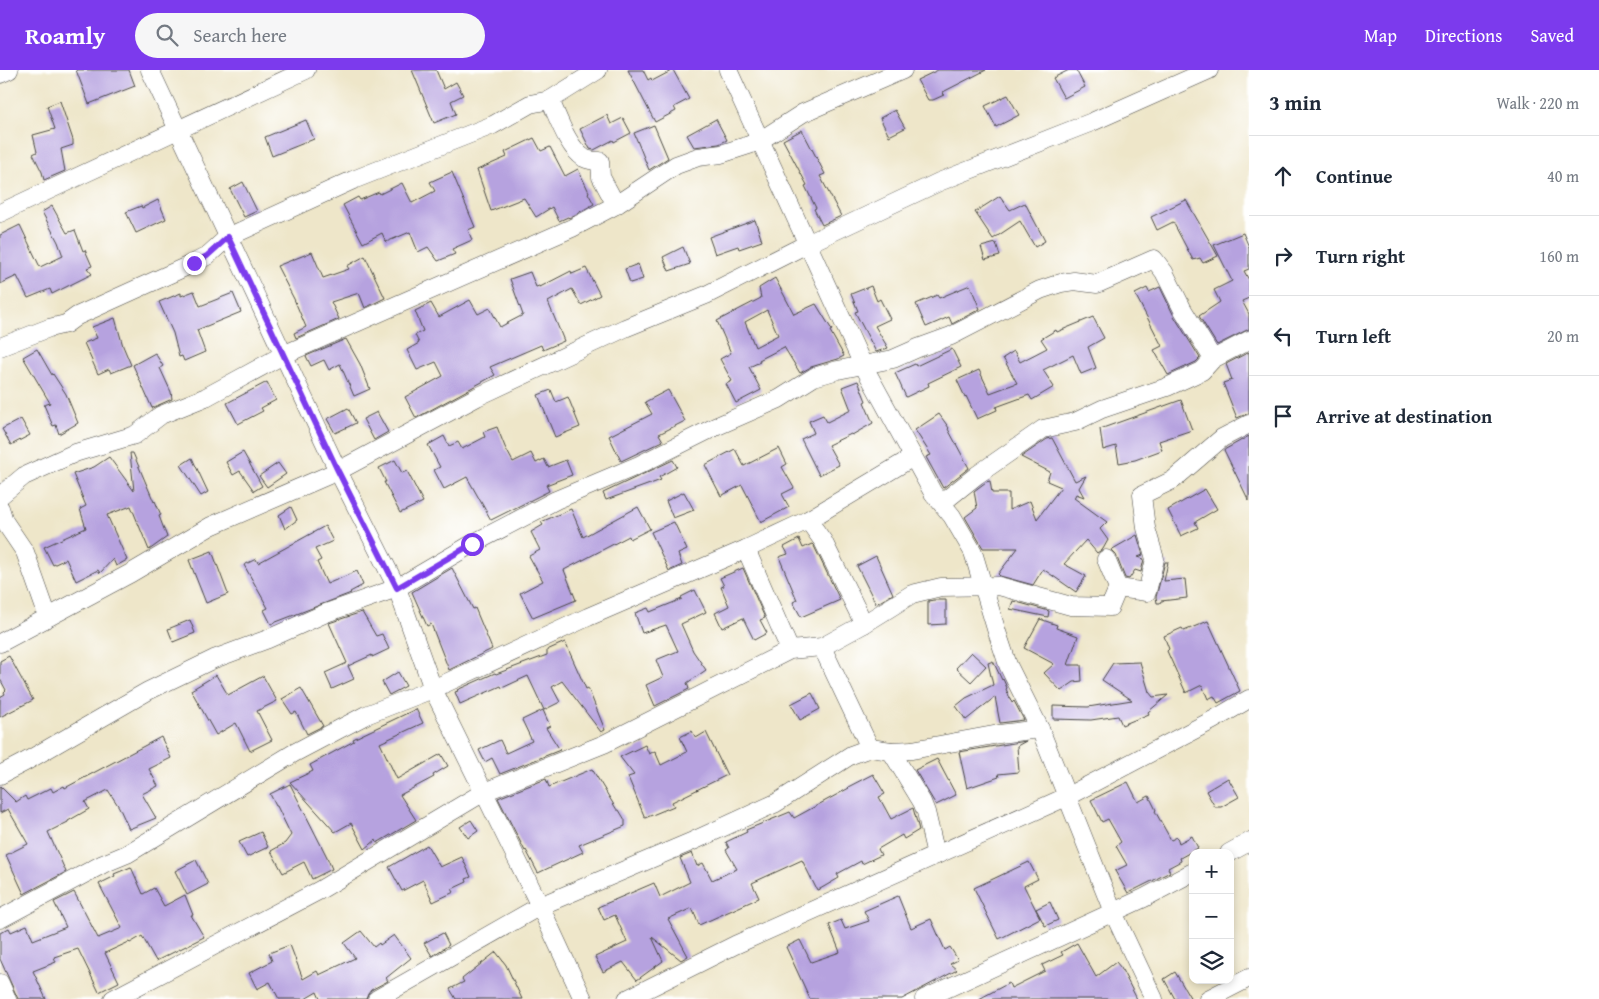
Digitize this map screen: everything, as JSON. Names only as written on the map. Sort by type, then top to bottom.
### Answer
[{"type":"street","points":[[0,74],[9,70]]},
{"type":"street","points":[[150,70],[338,471],[397,588],[433,689],[540,906],[583,999]]},
{"type":"street","points":[[0,213],[306,70]]},
{"type":"street","points":[[0,347],[49,328],[66,324],[77,316],[194,263],[207,256],[228,237],[353,180],[493,125],[530,104],[550,100],[598,70]]},
{"type":"street","points":[[728,70],[862,365],[933,493],[952,516],[973,552],[1008,665],[1040,729],[1113,912],[1154,999]]},
{"type":"street","points":[[0,496],[24,476],[75,453],[135,435],[161,415],[206,397],[283,355],[572,228],[616,205],[676,165],[698,157],[721,154],[761,140],[802,113],[903,70]]},
{"type":"street","points":[[0,643],[211,526],[338,471],[477,397],[625,328],[706,296],[807,244],[938,182],[1092,122],[1209,70]]},
{"type":"street","points":[[550,100],[566,135],[576,151],[585,159],[600,161],[601,177],[616,205]]},
{"type":"street","points":[[0,775],[26,762],[148,691],[214,659],[268,639],[326,613],[397,588],[472,544],[556,500],[639,465],[715,427],[780,398],[814,377],[894,359],[951,336],[1040,290],[1074,281],[1097,284],[1154,259],[1164,272],[1183,310],[1213,359]]},
{"type":"street","points":[[942,504],[976,475],[1043,429],[1074,422],[1102,409],[1167,388],[1202,371],[1213,359],[1249,340]]},
{"type":"street","points":[[1118,588],[1147,592],[1151,577],[1155,559],[1146,528],[1142,495],[1173,480],[1222,438],[1249,424]]},
{"type":"street","points":[[0,919],[102,864],[127,854],[294,753],[366,715],[433,689],[588,617],[746,549],[808,520],[913,457]]},
{"type":"street","points":[[0,508],[4,521],[25,552],[48,617]]},
{"type":"street","points":[[808,520],[823,541],[864,624]]},
{"type":"street","points":[[746,549],[790,650]]},
{"type":"street","points":[[113,999],[320,890],[484,792],[604,744],[790,650],[822,647],[912,594],[941,587],[984,588],[999,586],[1055,603],[1093,608],[1110,607],[1118,588],[1106,559]]},
{"type":"street","points":[[822,647],[870,748]]},
{"type":"street","points":[[627,999],[735,945],[1066,797],[1213,720],[1249,699]]},
{"type":"street","points":[[377,999],[540,906],[693,841],[776,803],[851,755],[870,748],[891,751],[912,750],[999,734],[1040,729]]},
{"type":"street","points":[[891,751],[922,802],[936,855]]},
{"type":"street","points":[[1234,850],[1249,842]]},
{"type":"street","points":[[924,999],[1113,912],[1189,874]]},
{"type":"street","points":[[1208,999],[1249,978]]},
{"type":"street","points":[[0,983],[7,999]]},
{"type":"building","points":[[76,70],[129,70],[135,86],[89,104]]},
{"type":"building","points":[[412,70],[436,70],[444,89],[456,82],[463,95],[451,101],[456,114],[434,123]]},
{"type":"building","points":[[628,70],[643,70],[648,80],[651,78],[652,81],[673,70],[689,99],[674,107],[676,111],[655,122]]},
{"type":"building","points":[[938,70],[986,70],[943,92],[944,95],[928,100],[917,80]]},
{"type":"building","points":[[1069,70],[1076,70],[1085,87],[1064,98],[1053,78]]},
{"type":"building","points":[[1008,95],[1019,115],[996,127],[985,106]]},
{"type":"building","points":[[60,101],[73,145],[61,149],[65,171],[44,180],[33,154],[37,152],[33,135],[55,129],[47,106]]},
{"type":"building","points":[[895,110],[905,128],[889,136],[880,118]]},
{"type":"building","points":[[607,115],[611,124],[623,118],[631,133],[594,150],[590,149],[580,129]]},
{"type":"building","points":[[716,119],[727,140],[719,144],[694,147],[687,135]]},
{"type":"building","points":[[306,120],[314,139],[272,156],[265,137]]},
{"type":"building","points":[[654,125],[668,158],[649,170],[634,133]]},
{"type":"building","points":[[802,130],[825,174],[820,176],[841,216],[822,225],[805,186],[807,185],[783,140]]},
{"type":"building","points":[[534,138],[541,151],[550,147],[565,176],[578,169],[594,204],[569,218],[559,221],[552,207],[536,217],[524,198],[491,211],[477,170],[507,157],[505,152]]},
{"type":"building","points":[[452,172],[475,227],[468,230],[472,240],[452,249],[455,254],[438,261],[428,247],[418,252],[410,232],[386,242],[382,233],[363,243],[343,205],[358,197],[360,200],[379,192],[380,194],[402,183],[412,203],[435,191],[430,182]]},
{"type":"building","points":[[243,182],[257,211],[244,217],[230,189]]},
{"type":"building","points":[[1000,196],[1010,210],[1025,203],[1045,241],[1035,247],[1020,221],[993,239],[975,212]]},
{"type":"building","points":[[158,200],[166,219],[136,233],[126,212],[141,206],[142,208]]},
{"type":"building","points":[[1186,200],[1218,256],[1203,263],[1200,258],[1193,260],[1173,222],[1157,230],[1151,217]]},
{"type":"building","points":[[52,206],[67,233],[75,230],[83,251],[85,250],[92,266],[87,268],[92,274],[52,294],[50,289],[28,298],[17,276],[0,284],[0,235],[20,225],[40,267],[63,256],[58,242],[42,212]]},
{"type":"building","points":[[755,220],[762,241],[739,249],[738,246],[715,254],[709,237]]},
{"type":"building","points":[[1243,233],[1249,247],[1249,269],[1244,271],[1249,280],[1249,298],[1242,301],[1249,314],[1249,329],[1217,345],[1199,316],[1220,302],[1214,290],[1232,281],[1214,245]]},
{"type":"building","points":[[996,243],[1000,256],[985,260],[981,247]]},
{"type":"building","points":[[683,247],[690,264],[669,271],[663,257]]},
{"type":"building","points":[[312,252],[323,278],[349,269],[347,266],[365,256],[385,298],[365,308],[359,293],[331,302],[339,319],[296,338],[294,333],[306,327],[277,266]]},
{"type":"building","points":[[638,264],[643,279],[630,283],[625,269]]},
{"type":"building","points":[[586,268],[600,295],[581,305],[572,289],[548,302],[564,341],[543,350],[541,345],[490,367],[495,375],[416,418],[405,397],[443,376],[436,362],[417,370],[407,350],[419,343],[415,335],[423,331],[415,311],[431,303],[439,317],[470,300],[478,314],[490,308],[500,327],[523,315],[510,279],[530,272],[536,287],[540,287],[571,271],[572,274]]},
{"type":"building","points":[[775,278],[794,314],[816,304],[832,330],[830,331],[844,356],[811,367],[800,373],[784,347],[749,367],[761,390],[736,403],[726,384],[732,381],[720,359],[731,353],[717,321],[761,298],[759,288]],"holes":[[[767,310],[778,335],[755,347],[745,322]]]},
{"type":"building","points":[[970,285],[980,309],[952,324],[949,317],[926,327],[916,304],[937,295],[939,298]]},
{"type":"building","points":[[871,286],[877,301],[880,299],[890,319],[875,326],[888,348],[876,352],[855,312],[858,311],[851,294]]},
{"type":"building","points":[[1160,287],[1174,316],[1200,358],[1196,362],[1168,375],[1154,350],[1162,346],[1135,294],[1147,288],[1149,292]]},
{"type":"building","points":[[194,291],[200,306],[233,293],[241,312],[197,330],[205,352],[184,361],[182,356],[179,357],[173,333],[159,302],[181,293],[181,296]]},
{"type":"building","points":[[1093,317],[1104,338],[1088,347],[1096,368],[1081,374],[1073,355],[1043,370],[1054,387],[1032,400],[1029,395],[996,407],[997,410],[977,419],[957,380],[979,370],[990,393],[1017,383],[1003,358],[1014,351],[1020,362],[1047,348],[1041,339],[1056,330],[1057,332]]},
{"type":"building","points":[[115,318],[131,365],[111,373],[109,369],[98,374],[84,343],[97,338],[92,327]]},
{"type":"building","points":[[346,339],[360,364],[370,389],[354,396],[340,364],[329,370],[324,360],[311,366],[306,356]]},
{"type":"building","points":[[37,349],[66,394],[78,423],[59,434],[56,425],[53,426],[44,405],[50,403],[23,357]]},
{"type":"building","points":[[952,349],[961,367],[928,383],[929,386],[906,397],[895,373],[915,364],[916,366]]},
{"type":"building","points":[[1249,352],[1249,413],[1237,418],[1223,383],[1232,380],[1226,364]]},
{"type":"building","points":[[155,353],[163,366],[160,368],[171,392],[172,399],[152,408],[133,365]]},
{"type":"building","points":[[858,381],[873,423],[852,435],[828,445],[839,465],[819,475],[801,439],[814,433],[809,421],[823,415],[827,422],[851,410],[842,387]]},
{"type":"building","points":[[267,382],[276,400],[261,408],[263,411],[238,424],[227,403]]},
{"type":"building","points":[[551,390],[556,402],[568,397],[580,427],[555,437],[538,395]]},
{"type":"building","points":[[668,390],[685,421],[659,434],[663,441],[621,461],[609,436],[652,414],[645,402]]},
{"type":"building","points":[[1181,400],[1192,430],[1159,441],[1162,450],[1135,460],[1119,463],[1116,446],[1103,450],[1100,429]]},
{"type":"building","points":[[348,408],[356,423],[335,433],[327,419]]},
{"type":"building","points":[[377,412],[388,432],[374,440],[363,419]]},
{"type":"building","points":[[939,414],[949,428],[969,468],[943,488],[926,457],[931,455],[915,430]]},
{"type":"building","points":[[21,419],[30,435],[11,445],[2,429]]},
{"type":"building","points":[[497,427],[513,462],[531,453],[536,463],[544,459],[548,467],[566,460],[572,475],[546,485],[549,491],[491,520],[467,477],[444,489],[434,470],[440,467],[428,445],[444,436],[449,446],[458,442],[462,449],[485,437],[483,432]]},
{"type":"building","points":[[1249,436],[1249,501],[1224,450]]},
{"type":"building","points":[[1052,438],[1075,481],[1086,476],[1079,488],[1084,497],[1076,494],[1074,498],[1107,522],[1100,529],[1108,540],[1103,549],[1097,553],[1086,540],[1064,564],[1086,576],[1076,592],[1043,569],[1033,585],[1000,576],[998,574],[1018,548],[983,548],[965,517],[977,508],[974,491],[990,481],[992,493],[1009,493],[1009,510],[1030,501],[1037,519],[1061,487],[1047,481],[1050,472],[1021,457],[1047,439]]},
{"type":"building","points":[[779,448],[787,464],[782,467],[794,488],[782,494],[789,507],[761,522],[742,485],[721,496],[705,465],[735,449],[744,466]]},
{"type":"building","points":[[243,452],[262,486],[254,491],[240,471],[233,475],[226,462]]},
{"type":"building","points":[[130,453],[133,453],[155,501],[167,537],[149,550],[131,506],[107,515],[127,560],[116,566],[113,559],[100,573],[98,570],[76,581],[66,559],[53,565],[44,547],[86,528],[80,509],[86,506],[73,474],[94,467],[109,457],[134,491]]},
{"type":"building","points":[[192,458],[208,492],[201,496],[181,465]]},
{"type":"building","points":[[395,460],[402,473],[407,471],[423,502],[400,513],[379,468]]},
{"type":"building","points":[[673,460],[677,467],[659,477],[661,480],[606,500],[603,493]]},
{"type":"building","points":[[278,463],[286,474],[267,487],[259,476]]},
{"type":"building","points":[[1205,489],[1217,509],[1195,522],[1198,528],[1181,536],[1168,510]]},
{"type":"building","points":[[684,492],[694,510],[673,518],[666,501]]},
{"type":"building","points":[[291,507],[297,520],[285,529],[279,515]]},
{"type":"building","points":[[638,507],[650,529],[630,539],[629,536],[564,570],[576,600],[533,618],[520,593],[543,581],[529,556],[540,550],[531,532],[543,525],[541,522],[571,509],[583,537]]},
{"type":"building","points":[[674,522],[687,550],[678,554],[682,565],[669,571],[651,532]]},
{"type":"building","points":[[325,526],[333,541],[315,549],[321,560],[317,562],[327,584],[357,571],[363,585],[351,593],[271,624],[264,610],[268,608],[244,565],[256,559],[258,563]]},
{"type":"building","points":[[1137,535],[1143,555],[1138,557],[1144,559],[1141,572],[1135,570],[1129,579],[1125,578],[1116,555],[1111,550]]},
{"type":"building","points":[[799,539],[803,548],[812,544],[814,546],[840,600],[801,617],[793,602],[797,600],[779,557],[788,554],[784,547]]},
{"type":"building","points":[[212,551],[228,594],[206,603],[189,560]]},
{"type":"building","points":[[876,556],[893,594],[876,604],[857,566]]},
{"type":"building","points":[[1165,562],[1168,562],[1164,581],[1185,579],[1187,598],[1157,603],[1156,597]]},
{"type":"building","points":[[452,568],[473,609],[475,608],[492,649],[449,670],[431,624],[427,626],[412,592]]},
{"type":"building","points":[[743,568],[765,618],[760,620],[767,633],[754,640],[743,618],[722,628],[715,613],[729,606],[721,587],[724,586],[720,578]]},
{"type":"building","points":[[695,590],[706,612],[681,624],[693,651],[706,670],[687,683],[689,689],[655,706],[646,685],[663,677],[656,660],[678,651],[666,625],[642,633],[635,613],[648,608],[650,612],[682,599],[681,597]]},
{"type":"building","points":[[946,600],[946,624],[928,625],[928,601]]},
{"type":"building","points":[[1013,601],[1049,611],[1048,617],[1010,609]]},
{"type":"building","points":[[362,612],[376,636],[382,634],[389,649],[348,666],[354,679],[332,689],[325,673],[347,663],[329,623]]},
{"type":"building","points":[[1040,619],[1057,625],[1056,628],[1078,636],[1068,665],[1081,665],[1082,681],[1074,682],[1061,691],[1044,673],[1054,664],[1024,648]]},
{"type":"building","points":[[190,620],[195,633],[173,642],[168,629]]},
{"type":"building","points":[[1208,621],[1240,691],[1218,703],[1214,696],[1208,699],[1202,685],[1186,693],[1167,651],[1169,649],[1164,636],[1182,628],[1184,631]]},
{"type":"building","points":[[565,642],[586,689],[588,688],[605,730],[601,732],[562,681],[552,687],[560,702],[544,710],[528,676],[460,704],[455,692],[457,690],[495,673],[547,655],[547,650]]},
{"type":"building","points":[[971,652],[986,666],[971,682],[956,668]]},
{"type":"building","points":[[9,656],[33,700],[0,717],[0,697],[5,694],[6,690],[0,679],[0,661]]},
{"type":"building","points":[[993,661],[1003,679],[1012,703],[1014,701],[1024,720],[1000,723],[995,697],[966,720],[956,706],[966,698],[993,685],[988,663]]},
{"type":"building","points":[[1140,662],[1149,692],[1153,697],[1168,695],[1148,712],[1149,714],[1122,725],[1118,716],[1091,720],[1053,719],[1053,706],[1088,707],[1132,700],[1102,680],[1113,663]]},
{"type":"building","points":[[398,672],[406,686],[389,695],[382,682]]},
{"type":"building","points":[[216,675],[228,695],[263,676],[277,701],[257,711],[272,740],[250,751],[236,723],[216,735],[191,690]]},
{"type":"building","points":[[301,688],[323,726],[307,734],[296,712],[292,714],[282,699]]},
{"type":"building","points":[[812,693],[820,709],[800,720],[791,704]]},
{"type":"building","points":[[416,709],[423,723],[380,743],[397,779],[441,754],[448,766],[433,775],[434,777],[400,795],[416,820],[377,843],[376,840],[365,849],[351,823],[335,832],[290,782],[313,771],[310,765],[354,741],[353,739]]},
{"type":"building","points":[[543,710],[550,726],[546,728],[560,750],[500,774],[492,758],[485,762],[479,750],[500,740],[506,753],[532,741],[522,720]]},
{"type":"building","points":[[692,731],[696,738],[706,732],[727,775],[672,802],[674,806],[645,818],[628,777],[634,775],[620,757],[645,745],[649,754],[655,751],[661,765],[687,752],[680,737]]},
{"type":"building","points":[[161,737],[171,758],[149,769],[158,786],[142,794],[156,818],[129,829],[119,807],[108,790],[85,802],[89,809],[48,832],[66,872],[24,894],[6,855],[28,844],[8,809],[0,813],[0,786],[16,802],[25,796],[27,800],[51,788],[53,792],[64,786],[65,788]]},
{"type":"building","points":[[1026,741],[1017,746],[1019,772],[998,774],[999,777],[967,788],[959,752]]},
{"type":"building","points":[[937,759],[956,795],[936,805],[915,770]]},
{"type":"building","points":[[592,769],[625,820],[625,826],[579,845],[583,852],[538,873],[498,798],[546,779],[549,787]]},
{"type":"building","points":[[873,774],[885,794],[879,797],[891,819],[913,808],[919,830],[904,839],[902,835],[878,849],[881,855],[862,864],[861,861],[837,874],[839,878],[820,889],[817,890],[802,860],[752,883],[759,898],[699,925],[692,908],[668,919],[688,956],[681,960],[652,937],[663,961],[637,980],[623,962],[603,972],[595,957],[627,942],[615,915],[604,920],[598,907],[654,883],[660,897],[690,882],[680,858],[692,853],[697,866],[703,863],[712,880],[737,869],[726,850],[729,848],[726,842],[747,832],[746,830],[790,812],[794,818]]},
{"type":"building","points":[[1228,778],[1239,797],[1221,807],[1215,807],[1206,791]]},
{"type":"building","points":[[1128,782],[1138,802],[1149,796],[1171,840],[1177,837],[1179,843],[1192,836],[1198,848],[1189,849],[1189,853],[1180,858],[1181,861],[1168,868],[1170,872],[1128,893],[1115,871],[1127,865],[1116,846],[1121,842],[1108,819],[1102,822],[1091,800]]},
{"type":"building","points":[[290,784],[332,869],[312,879],[304,862],[283,873],[271,851],[285,843],[291,835],[270,794]]},
{"type":"building","points":[[471,820],[478,831],[468,838],[460,827]]},
{"type":"building","points":[[261,832],[268,847],[247,857],[239,842]]},
{"type":"building","points":[[427,845],[440,867],[462,857],[471,877],[466,879],[467,882],[452,889],[454,892],[433,902],[423,880],[402,891],[389,867]]},
{"type":"building","points":[[196,860],[208,884],[187,895],[175,871]]},
{"type":"building","points":[[1029,862],[1038,879],[1024,886],[1040,918],[999,939],[974,888]]},
{"type":"building","points":[[131,867],[143,894],[154,888],[164,906],[185,895],[193,915],[191,915],[204,937],[156,961],[142,936],[105,953],[119,982],[99,992],[78,949],[54,957],[56,962],[33,971],[46,999],[18,999],[0,959],[0,933],[9,928],[11,932],[27,925],[33,940],[66,927],[54,902],[74,892],[98,938],[122,928],[99,884],[115,876],[114,874]]},
{"type":"building","points":[[898,896],[911,928],[931,919],[945,950],[950,947],[958,960],[950,964],[957,970],[902,999],[810,999],[786,947],[800,940],[811,962],[840,952],[829,925],[841,920],[845,929],[869,921],[864,911]]},
{"type":"building","points":[[1050,902],[1058,920],[1045,926],[1036,909]]},
{"type":"building","points":[[361,931],[374,947],[394,935],[411,958],[386,978],[388,981],[371,990],[366,999],[320,999],[317,992],[305,999],[279,999],[270,982],[257,989],[249,973],[272,961],[269,953],[290,945],[303,979],[317,971],[319,975],[355,958],[344,943]]},
{"type":"building","points":[[443,933],[449,945],[432,956],[424,943]]},
{"type":"building","points":[[1077,943],[1096,977],[1116,962],[1137,999],[979,999],[1009,983],[1011,988],[1045,971],[1042,965],[1063,955],[1061,952]]},
{"type":"building","points":[[496,952],[506,965],[522,999],[456,999],[450,989],[464,982],[462,979]]},
{"type":"building","points":[[1175,972],[1191,999],[1175,999],[1164,979]]},
{"type":"route","points":[[194,263],[218,248],[228,237],[338,471],[397,588],[472,544]]}]
